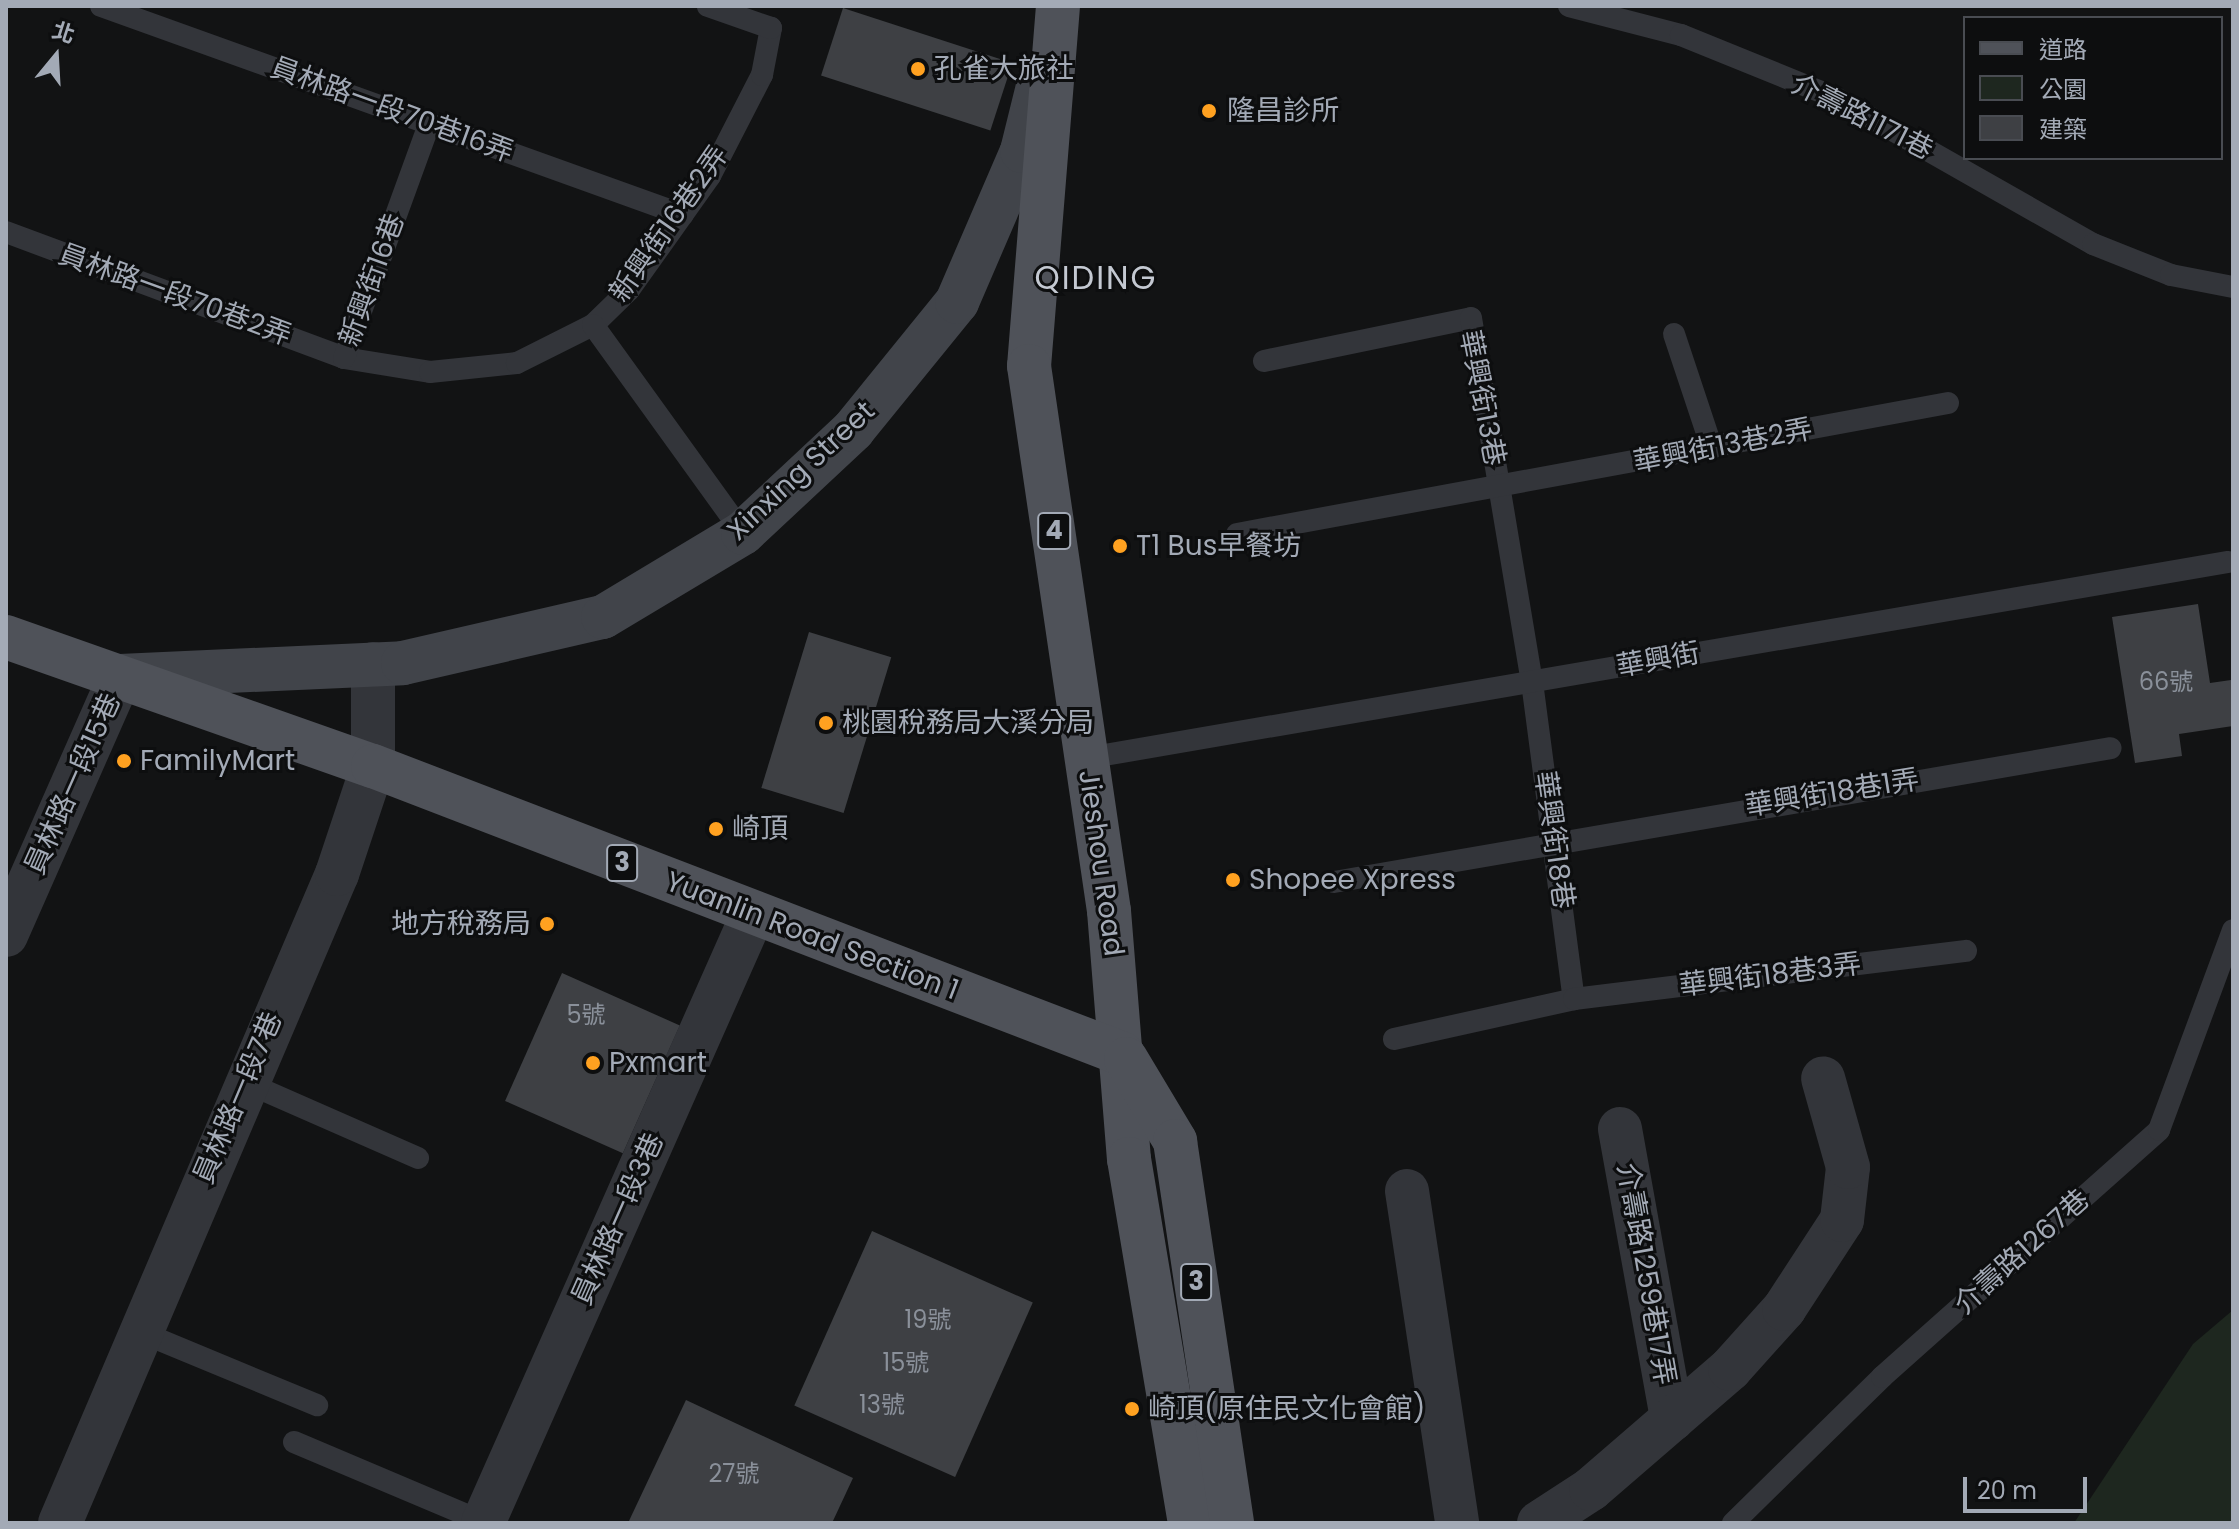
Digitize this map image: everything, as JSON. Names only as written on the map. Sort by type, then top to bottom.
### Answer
[{"type":"main road","name":"Jieshou Road","points":[[1058,6],[1029,366],[1087,758],[1123,1054],[1129,1159],[1190,1523]]},
{"type":"main road","name":"Yuanlin Road Section 1","points":[[6,637],[373,766],[1123,1054]]},
{"type":"main road","name":"Jieshou Road","points":[[1123,1054],[1175,1141],[1232,1523]]},
{"type":"street","name":"Xinxing Street","points":[[120,676],[373,664],[603,617],[743,533],[853,430],[957,302],[1022,151],[1058,6]]},
{"type":"street","name":"員林路一段7巷","points":[[60,1523],[138,1331],[337,874],[373,766],[373,664]]},
{"type":"street","name":"員林路一段15巷","points":[[6,935],[120,676]]},
{"type":"street","name":"員林路一段3巷","points":[[483,1523],[753,914]]},
{"type":"street","points":[[1539,1523],[1672,1419],[1784,1309],[1842,1220],[1848,1167],[1823,1078]]},
{"type":"street","name":"介壽路1259巷17弄","points":[[1620,1129],[1672,1419]]},
{"type":"street","points":[[1407,1191],[1457,1523]]},
{"type":"lane","name":"員林路一段70巷16弄","points":[[101,6],[683,215]]},
{"type":"lane","name":"新興街16巷2弄","points":[[593,325],[683,215],[762,75],[771,28],[708,6]]},
{"type":"lane","name":"介壽路1171巷","points":[[1569,6],[1681,35],[1836,98],[2093,244],[2171,275],[2233,287]]},
{"type":"lane","name":"新興街16巷","points":[[429,124],[344,358],[430,372],[517,363],[593,325]]},
{"type":"lane","name":"員林路一段70巷2弄","points":[[6,232],[344,358]]},
{"type":"lane","name":"華興街13巷","points":[[1264,361],[1471,318],[1532,682]]},
{"type":"lane","points":[[593,325],[743,533]]},
{"type":"lane","points":[[1674,334],[1712,448]]},
{"type":"lane","name":"華興街13巷2弄","points":[[1237,534],[1948,403]]},
{"type":"lane","name":"華興街","points":[[1087,758],[2228,562]]},
{"type":"lane","name":"華興街18巷","points":[[1532,682],[1574,999]]},
{"type":"lane","name":"華興街18巷1弄","points":[[1334,882],[1554,839],[2111,748]]},
{"type":"lane","name":"介壽路1267巷","points":[[1733,1523],[1882,1377],[2159,1130],[2233,930]]},
{"type":"lane","name":"華興街18巷3弄","points":[[1394,1039],[1574,999],[1966,951]]},
{"type":"lane","points":[[245,1082],[418,1158]]},
{"type":"lane","points":[[138,1331],[317,1405]]},
{"type":"lane","points":[[294,1442],[483,1523]]},
{"type":"green space","points":[[2233,1310],[2233,1523],[2074,1523],[2193,1344]]},
{"type":"building","name":"孔雀大旅社","points":[[843,8],[1012,63],[990,131],[821,76]]},
{"type":"building","points":[[2198,604],[2210,683],[2231,680],[2233,726],[2179,734],[2182,756],[2135,763],[2112,617]]},
{"type":"building","name":"桃園稅務局大溪分局","points":[[809,632],[891,657],[844,813],[761,788]]},
{"type":"building","name":"Pxmart","points":[[562,973],[680,1025],[623,1153],[505,1101]]},
{"type":"building","points":[[872,1231],[1033,1303],[955,1477],[794,1405]]},
{"type":"building","points":[[686,1400],[853,1478],[832,1523],[628,1523]]},
{"type":"place","name":"孔雀大旅社","points":[[918,69]]},
{"type":"place","name":"隆昌診所","points":[[1209,111]]},
{"type":"place","name":"T1 Bus早餐坊","points":[[1120,546]]},
{"type":"place","name":"桃園稅務局大溪分局","points":[[826,723]]},
{"type":"place","name":"FamilyMart","points":[[124,761]]},
{"type":"place","name":"崎頂","points":[[716,829]]},
{"type":"place","name":"Shopee Xpress","points":[[1233,880]]},
{"type":"place","name":"地方稅務局","points":[[547,924]]},
{"type":"place","name":"Pxmart","points":[[593,1063]]},
{"type":"place","name":"崎頂(原住民文化會館)","points":[[1132,1409]]},
{"type":"district","name":"QIDING","points":[[1096,278]]}]
